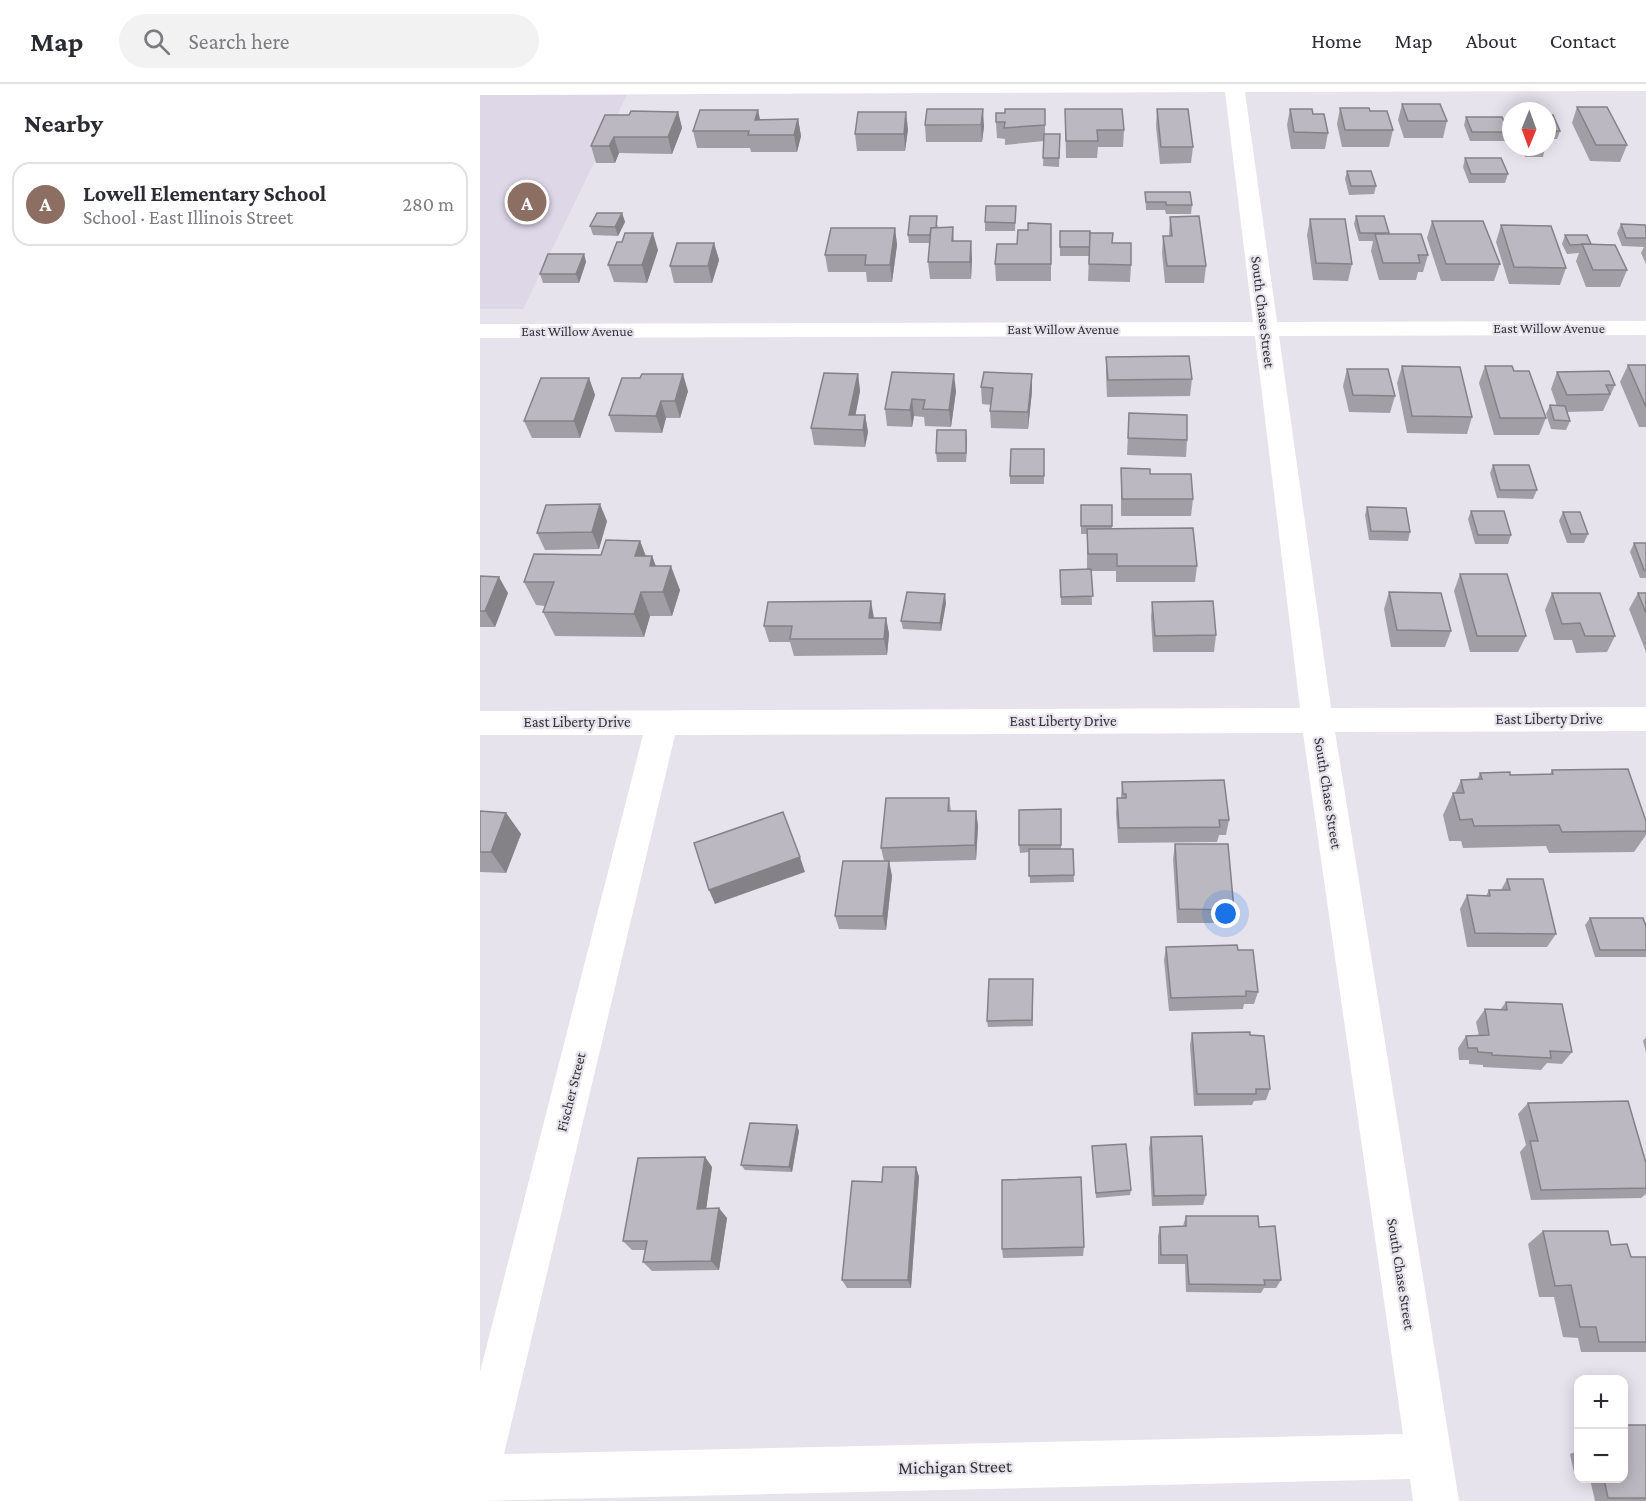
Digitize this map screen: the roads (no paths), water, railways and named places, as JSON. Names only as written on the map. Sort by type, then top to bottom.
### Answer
[{"type":"street","name":"South Chase Street","points":[[1234,85],[1317,720],[1436,1501]]},
{"type":"street","points":[[480,88],[1640,85],[1646,106]]},
{"type":"street","name":"East Willow Avenue","points":[[480,331],[1646,328]]},
{"type":"street","name":"East Liberty Drive","points":[[480,723],[1646,719]]},
{"type":"street","name":"Fischer Street","points":[[480,1461],[662,722]]},
{"type":"street","name":"Michigan Street","points":[[480,1478],[1429,1456]]},
{"type":"place","name":"Lowell Elementary School","points":[[527,202]]}]
